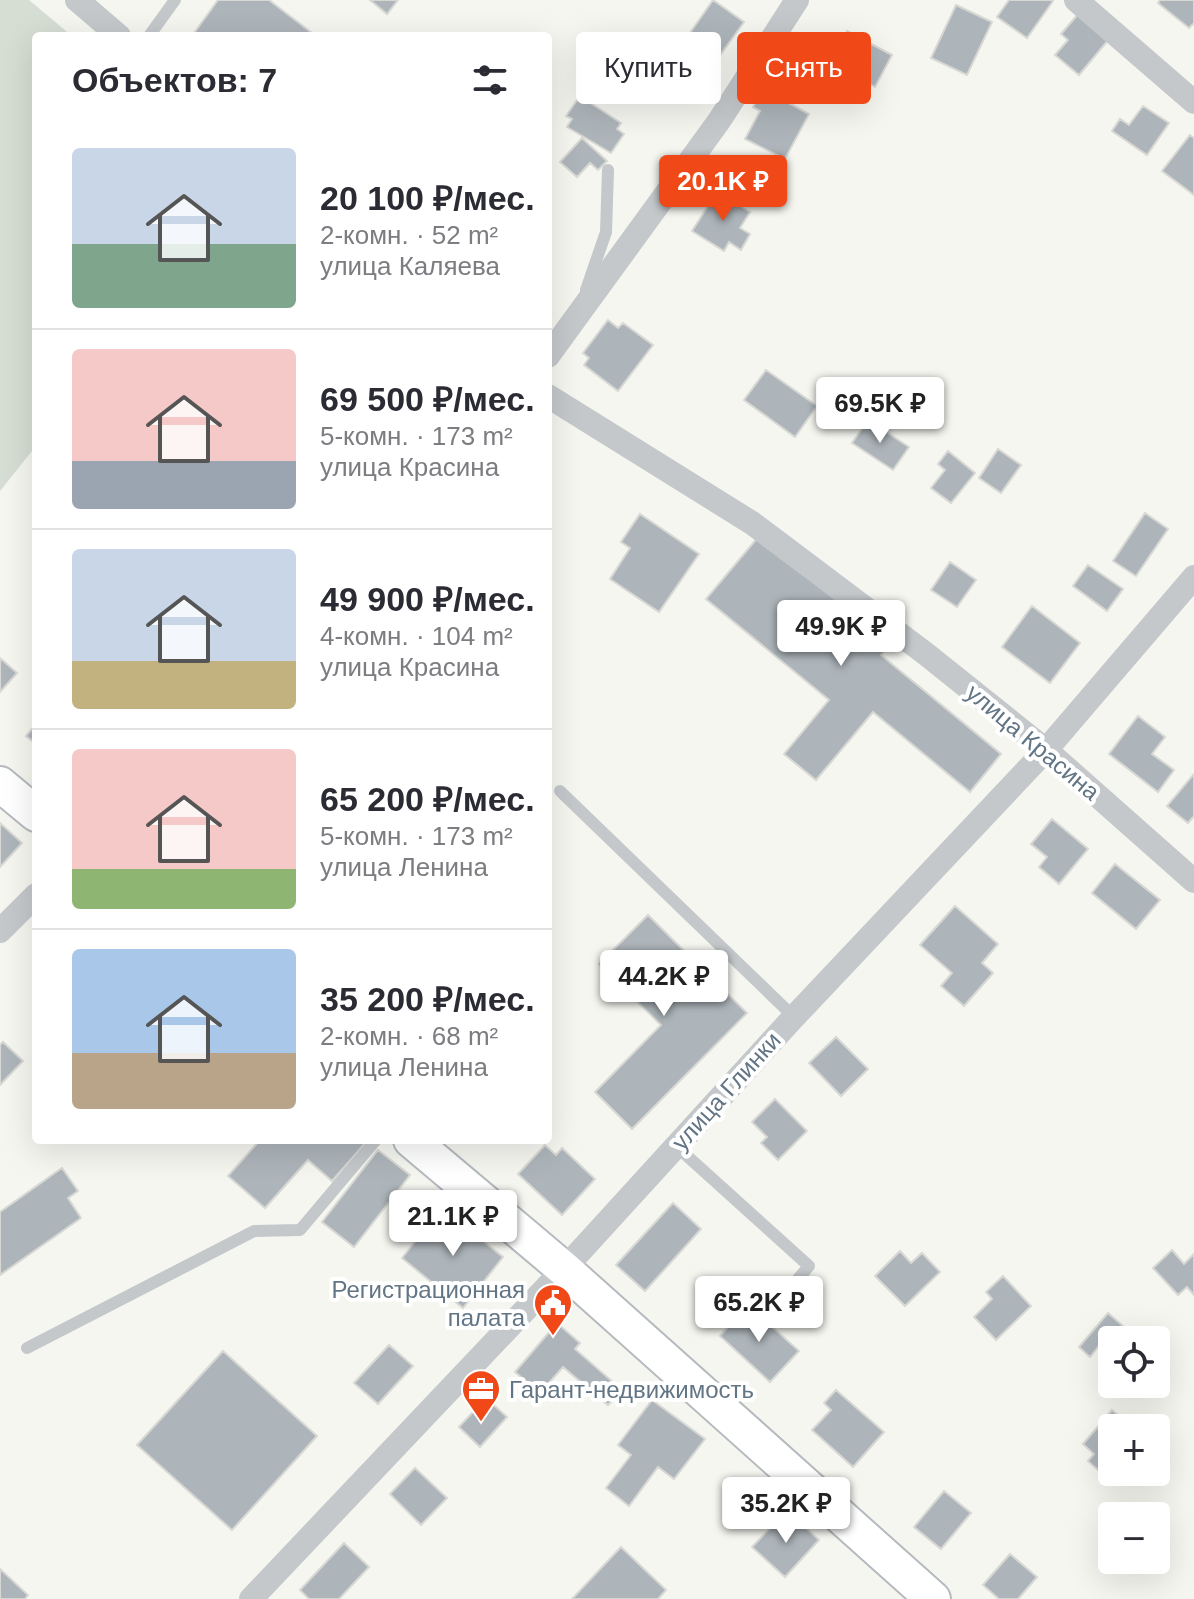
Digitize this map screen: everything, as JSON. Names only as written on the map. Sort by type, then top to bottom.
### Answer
[{"type":"main road","points":[[0,784],[32,811]]},
{"type":"main road","points":[[416,1144],[564,1269],[933,1599]]},
{"type":"street","points":[[77,0],[114,32]]},
{"type":"street","points":[[552,350],[719,121],[797,0]]},
{"type":"street","points":[[1076,0],[1194,102]]},
{"type":"street","name":"улица Красина","points":[[552,398],[752,523],[914,645],[1046,750],[1194,881]]},
{"type":"street","name":"улица Глинки","points":[[251,1599],[564,1269],[794,1017],[1046,750],[1194,577]]},
{"type":"street","points":[[1,929],[32,899]]},
{"type":"lane","points":[[152,32],[175,0]]},
{"type":"lane","points":[[577,315],[606,232],[608,170]]},
{"type":"lane","points":[[560,791],[794,1017]]},
{"type":"lane","points":[[27,1348],[254,1231],[300,1230],[373,1144]]},
{"type":"lane","points":[[676,1146],[809,1266],[775,1306]]},
{"type":"shaded area","points":[[0,0],[29,0],[67,32],[32,32],[32,451],[0,491]]},
{"type":"building","points":[[218,0],[269,0],[311,32],[195,32]]},
{"type":"building","points":[[370,0],[398,0],[387,14]]},
{"type":"building","points":[[713,0],[744,22],[721,54],[721,32],[691,32]]},
{"type":"building","points":[[1009,0],[1053,1],[1027,38],[997,17]]},
{"type":"building","points":[[1160,0],[1194,0],[1194,23],[1189,28],[1158,3]]},
{"type":"building","points":[[956,5],[992,22],[967,75],[931,58]]},
{"type":"building","points":[[1079,13],[1110,38],[1079,75],[1055,55],[1068,40],[1061,34]]},
{"type":"building","points":[[871,44],[892,55],[875,87],[871,85]]},
{"type":"building","points":[[576,102],[592,104],[621,123],[617,129],[624,134],[611,153],[567,127],[572,119],[566,116]]},
{"type":"building","points":[[755,104],[791,104],[809,114],[785,159],[745,139],[760,111],[753,107]]},
{"type":"building","points":[[1143,106],[1169,123],[1147,155],[1112,131],[1120,119],[1129,125]]},
{"type":"building","points":[[1190,135],[1194,138],[1194,195],[1162,171]]},
{"type":"building","points":[[582,138],[607,161],[598,170],[590,163],[577,177],[560,162]]},
{"type":"building","points":[[717,192],[750,212],[740,228],[750,234],[741,250],[729,242],[724,251],[692,231]]},
{"type":"building","points":[[608,320],[618,328],[623,323],[653,345],[618,391],[584,365],[589,358],[583,353]]},
{"type":"building","points":[[766,370],[817,406],[795,437],[744,400]]},
{"type":"building","points":[[868,420],[909,447],[893,470],[852,443]]},
{"type":"building","points":[[998,449],[1021,465],[1001,493],[979,478]]},
{"type":"building","points":[[948,451],[975,473],[951,503],[931,488],[945,470],[938,464]]},
{"type":"building","points":[[1145,513],[1168,529],[1136,576],[1113,561]]},
{"type":"building","points":[[640,514],[699,554],[659,612],[610,579],[630,548],[621,542]]},
{"type":"building","points":[[759,536],[890,643],[881,655],[1001,754],[970,792],[873,712],[816,780],[784,754],[829,700],[706,599]]},
{"type":"building","points":[[950,562],[976,580],[957,607],[931,590]]},
{"type":"building","points":[[1088,565],[1123,589],[1107,611],[1073,586]]},
{"type":"building","points":[[1032,606],[1080,643],[1050,683],[1002,647]]},
{"type":"building","points":[[0,658],[17,673],[0,692]]},
{"type":"building","points":[[1138,716],[1165,737],[1152,754],[1174,770],[1158,792],[1109,754]]},
{"type":"building","points":[[1194,774],[1194,816],[1188,823],[1167,806]]},
{"type":"building","points":[[1052,819],[1088,849],[1059,884],[1039,867],[1047,857],[1031,844]]},
{"type":"building","points":[[0,823],[22,843],[0,867]]},
{"type":"building","points":[[1115,864],[1160,900],[1136,929],[1092,893]]},
{"type":"building","points":[[955,906],[998,944],[982,963],[993,973],[964,1006],[941,986],[952,973],[920,945]]},
{"type":"building","points":[[648,915],[747,1013],[632,1129],[595,1092],[661,1025],[599,964]]},
{"type":"building","points":[[836,1037],[868,1069],[841,1096],[809,1063]]},
{"type":"building","points":[[3,1042],[23,1061],[0,1085],[0,1045]]},
{"type":"building","points":[[775,1099],[807,1131],[778,1160],[761,1143],[767,1137],[752,1122]]},
{"type":"building","points":[[256,1144],[364,1144],[332,1181],[308,1160],[265,1208],[228,1176]]},
{"type":"building","points":[[545,1145],[556,1155],[562,1148],[595,1179],[562,1215],[518,1174]]},
{"type":"building","points":[[378,1150],[410,1175],[354,1247],[322,1222]]},
{"type":"building","points":[[62,1168],[78,1191],[68,1198],[81,1218],[0,1275],[0,1212]]},
{"type":"building","points":[[673,1203],[701,1229],[645,1291],[616,1265]]},
{"type":"building","points":[[442,1208],[503,1257],[463,1308],[402,1258]]},
{"type":"building","points":[[1172,1250],[1184,1264],[1194,1254],[1194,1295],[1187,1287],[1178,1295],[1153,1268]]},
{"type":"building","points":[[900,1251],[911,1263],[922,1253],[940,1272],[905,1306],[875,1276]]},
{"type":"building","points":[[1003,1276],[1031,1306],[996,1340],[974,1317],[992,1299],[986,1292]]},
{"type":"building","points":[[748,1305],[799,1351],[770,1382],[720,1336]]},
{"type":"building","points":[[1108,1313],[1123,1326],[1098,1326],[1098,1347],[1090,1357],[1079,1347]]},
{"type":"building","points":[[557,1323],[580,1343],[575,1349],[622,1390],[608,1405],[563,1367],[540,1393],[515,1372]]},
{"type":"building","points":[[389,1345],[413,1366],[378,1404],[354,1383]]},
{"type":"building","points":[[223,1351],[317,1436],[232,1530],[137,1445]]},
{"type":"building","points":[[836,1390],[884,1432],[853,1467],[812,1430],[831,1410],[824,1403]]},
{"type":"building","points":[[486,1398],[507,1417],[480,1447],[459,1427]]},
{"type":"building","points":[[652,1400],[705,1439],[674,1479],[658,1467],[629,1506],[606,1488],[631,1455],[618,1445]]},
{"type":"building","points":[[1098,1426],[1098,1470],[1088,1461],[1094,1454],[1083,1444]]},
{"type":"building","points":[[415,1468],[447,1498],[421,1525],[390,1494]]},
{"type":"building","points":[[944,1491],[971,1513],[941,1549],[914,1527]]},
{"type":"building","points":[[794,1517],[819,1540],[785,1577],[752,1547],[777,1521],[784,1527]]},
{"type":"building","points":[[344,1543],[369,1567],[339,1599],[309,1599],[300,1590]]},
{"type":"building","points":[[621,1547],[666,1590],[658,1599],[572,1599]]},
{"type":"building","points":[[1010,1554],[1037,1577],[1018,1599],[999,1599],[983,1585]]},
{"type":"building","points":[[0,1569],[28,1595],[25,1599],[0,1599]]},
{"type":"place","name":"Регистрационная палата","points":[[553,1337]]},
{"type":"place","name":"Гарант-недвижимость","points":[[481,1423]]}]
